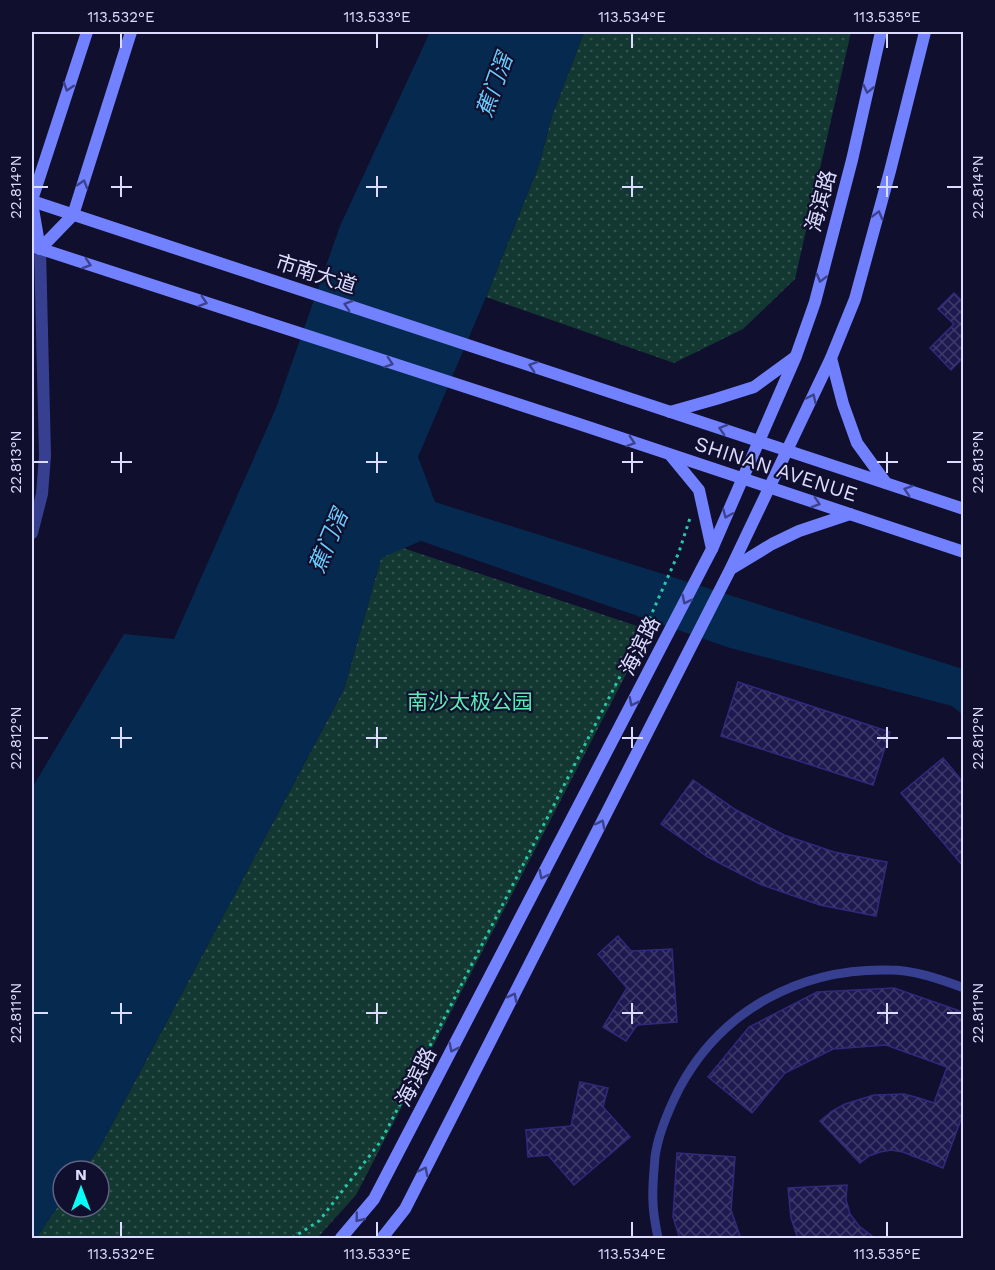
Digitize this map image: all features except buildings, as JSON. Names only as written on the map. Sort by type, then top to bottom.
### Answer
[{"type":"street","points":[[32,533],[42,494],[45,456],[32,201],[87,32]]},
{"type":"street","points":[[36,247],[73,215],[131,32]]},
{"type":"street","name":"海滨路","points":[[341,1239],[374,1199],[712,549],[796,356],[815,302],[852,160],[881,32]]},
{"type":"street","points":[[382,1239],[405,1209],[730,570],[831,358],[855,299],[925,32]]},
{"type":"street","name":"市南大道","points":[[32,201],[588,385]]},
{"type":"street","name":"SHINAN AVENUE","points":[[36,247],[963,552]]},
{"type":"street","points":[[670,412],[754,387],[796,356]]},
{"type":"street","points":[[831,358],[843,404],[857,443],[886,483]]},
{"type":"street","name":"SHINAN AVENUE","points":[[588,385],[963,509]]},
{"type":"street","points":[[670,455],[699,490],[712,549]]},
{"type":"street","points":[[730,570],[772,544],[799,531],[850,514]]},
{"type":"lane","points":[[658,1239],[652,1202],[656,1155],[668,1110],[690,1069],[720,1033],[756,1004],[798,983],[844,972],[891,970],[937,978],[963,988]]},
{"type":"path","points":[[292,1239],[319,1221],[381,1141],[648,622],[679,552]]},
{"type":"green space","points":[[584,32],[851,32],[795,279],[743,329],[674,363],[486,297],[539,165],[552,116]]},
{"type":"green space","name":"南沙太极公园","points":[[397,546],[649,630],[356,1195],[318,1237],[36,1238],[51,1216],[51,1219],[111,1219],[111,1159],[91,1159],[101,1145],[344,689],[381,558]]},
{"type":"water","name":"蕉门滘","points":[[430,32],[584,32],[552,116],[539,165],[418,457],[435,502],[963,669],[963,715],[952,706],[730,648],[421,541],[381,558],[344,689],[101,1145],[91,1159],[51,1159],[51,1216],[36,1238],[32,1238],[32,788],[124,634],[174,639],[276,408],[340,226]]}]
